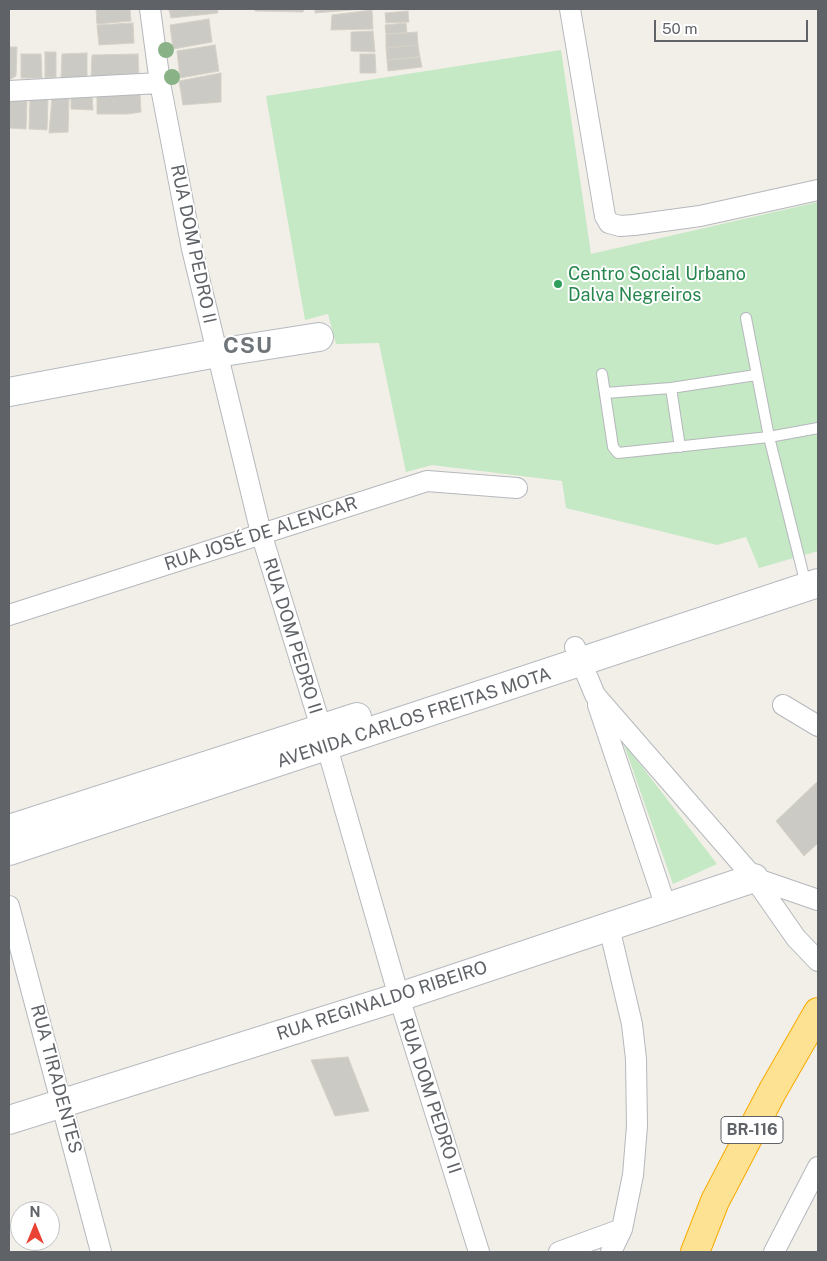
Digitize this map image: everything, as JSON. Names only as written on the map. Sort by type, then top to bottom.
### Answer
[{"type":"highway","name":"BR-116","points":[[695,1252],[715,1202],[772,1092],[818,1012]]},
{"type":"street","name":"RUA DOM PEDRO II","points":[[150,9],[160,83],[192,249],[260,533],[324,737],[399,997],[479,1252]]},
{"type":"street","points":[[570,9],[606,216],[610,223],[620,226],[700,216],[818,190]]},
{"type":"street","points":[[9,91],[160,83]]},
{"type":"street","points":[[9,392],[216,353],[319,337]]},
{"type":"street","name":"RUA JOSÉ DE ALENCAR","points":[[9,615],[260,533],[427,482],[517,488]]},
{"type":"street","name":"AVENIDA CARLOS FREITAS MOTA","points":[[9,829],[324,737],[578,655],[811,575]]},
{"type":"street","points":[[578,655],[595,694],[666,907]]},
{"type":"street","points":[[595,694],[754,878],[796,938],[818,961]]},
{"type":"street","points":[[783,706],[818,726]]},
{"type":"street","name":"AVENIDA CARLOS FREITAS MOTA","points":[[9,851],[324,737]]},
{"type":"street","points":[[754,878],[818,900]]},
{"type":"street","name":"RUA REGINALDO RIBEIRO","points":[[9,1120],[399,997],[754,878]]},
{"type":"street","name":"RUA TIRADENTES","points":[[9,906],[101,1252]]},
{"type":"street","points":[[609,927],[624,984],[636,1059],[637,1126],[633,1175],[622,1229],[611,1252]]},
{"type":"street","points":[[774,1252],[818,1166]]},
{"type":"street","points":[[559,1252],[622,1229]]},
{"type":"lane","points":[[746,318],[768,437],[811,575]]},
{"type":"lane","points":[[602,374],[614,451],[623,453],[680,447],[768,437],[818,428]]},
{"type":"lane","points":[[605,393],[671,388],[756,375]]},
{"type":"lane","points":[[671,388],[680,447]]},
{"type":"green space","name":"Centro Social Urbano Dalva Negreiros","points":[[561,50],[591,254],[818,202],[818,551],[759,568],[746,537],[717,545],[566,508],[562,481],[432,465],[406,472],[379,343],[336,344],[328,314],[305,320],[266,96]]},
{"type":"green space","points":[[623,742],[717,864],[673,884]]},
{"type":"building","points":[[96,9],[130,9],[131,21],[97,24]]},
{"type":"building","points":[[169,9],[217,9],[218,13],[171,18]]},
{"type":"building","points":[[255,9],[304,9],[303,12],[255,11]]},
{"type":"building","points":[[315,9],[363,9],[315,13]]},
{"type":"building","points":[[372,10],[373,29],[331,30],[332,15]]},
{"type":"building","points":[[408,11],[409,22],[386,23],[385,13]]},
{"type":"building","points":[[209,19],[212,42],[173,49],[170,25]]},
{"type":"building","points":[[133,23],[134,43],[99,45],[97,25]]},
{"type":"building","points":[[406,23],[407,33],[386,34],[385,25]]},
{"type":"building","points":[[373,31],[375,52],[351,51],[351,32]]},
{"type":"building","points":[[417,32],[418,45],[386,48],[386,34]]},
{"type":"building","points":[[215,45],[219,71],[180,78],[177,51]]},
{"type":"building","points":[[418,45],[420,57],[387,60],[386,48]]},
{"type":"building","points":[[9,47],[17,47],[16,76],[9,80]]},
{"type":"building","points":[[45,52],[56,52],[56,77],[45,78]]},
{"type":"building","points":[[87,53],[87,78],[61,79],[62,54]]},
{"type":"building","points":[[21,54],[41,54],[42,78],[21,78]]},
{"type":"building","points":[[138,54],[139,76],[91,78],[92,55]]},
{"type":"building","points":[[360,54],[375,54],[376,73],[360,73]]},
{"type":"building","points":[[420,57],[422,67],[388,71],[387,60]]},
{"type":"building","points":[[221,73],[221,102],[183,105],[179,81]]},
{"type":"building","points":[[140,93],[141,112],[97,114],[97,95]]},
{"type":"building","points":[[92,95],[93,110],[71,109],[71,96]]},
{"type":"building","points":[[48,97],[47,130],[29,129],[30,98]]},
{"type":"building","points":[[52,98],[69,98],[68,132],[49,133]]},
{"type":"building","points":[[9,100],[27,100],[26,129],[9,128]]},
{"type":"building","points":[[818,781],[818,843],[804,856],[776,821]]},
{"type":"building","points":[[348,1057],[369,1111],[335,1116],[311,1060]]},
{"type":"place","name":"Centro Social Urbano Dalva Negreiros","points":[[558,284]]},
{"type":"district","name":"CSU","points":[[248,346]]}]
